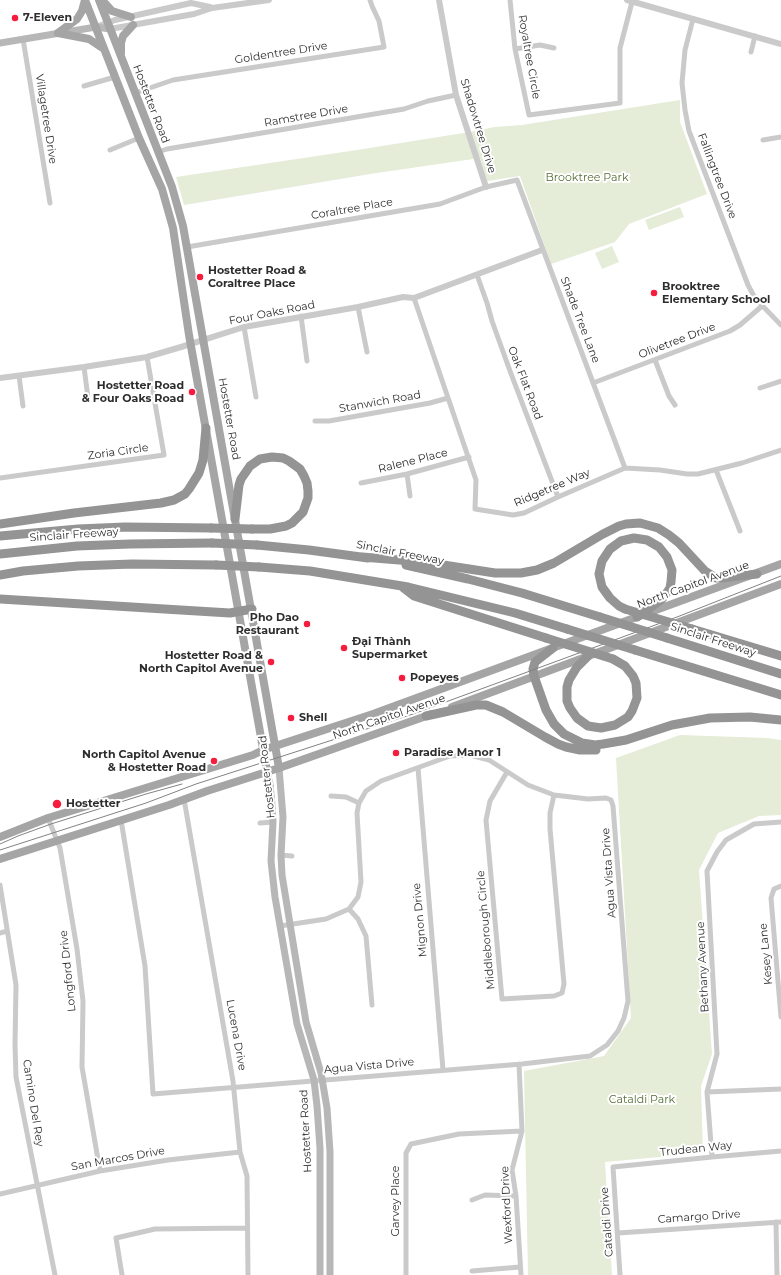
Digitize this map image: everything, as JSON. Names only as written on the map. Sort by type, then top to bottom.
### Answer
[{"type":"highway","points":[[0,524],[174,500],[185,494],[190,489],[199,473],[203,460],[206,428]]},
{"type":"highway","points":[[0,536],[86,528],[125,527],[270,529],[286,526],[298,518],[306,505],[308,491],[307,483],[300,469],[289,460],[272,457],[260,460],[250,466],[241,479],[239,485],[235,519]]},
{"type":"highway","points":[[362,557],[424,562],[495,573],[521,573],[536,570],[554,563],[603,534],[619,526],[633,523],[658,528],[669,535],[679,543],[705,571],[716,578],[757,574]]},
{"type":"highway","points":[[637,616],[662,599],[666,594],[670,588],[672,570],[667,557],[659,547],[647,540],[634,538],[621,542],[610,549],[602,561],[600,574],[602,587],[610,598],[619,606],[625,609],[692,629],[781,656]]},
{"type":"highway","name":"Sinclair Freeway","points":[[0,554],[77,546],[212,543],[257,545],[362,557],[416,567],[522,593],[781,674]]},
{"type":"highway","points":[[0,575],[23,571],[78,566],[132,564],[259,566],[310,572],[400,586],[515,613],[781,695]]},
{"type":"highway","points":[[400,586],[414,596],[613,659],[625,666],[633,676],[636,683],[637,698],[628,717],[615,725],[601,728],[588,726],[577,718],[567,701],[567,687],[569,680],[577,667],[588,656]]},
{"type":"highway","points":[[0,599],[222,613],[239,612],[252,609]]},
{"type":"highway","points":[[553,648],[535,662],[533,669],[534,676],[550,719],[558,730],[582,743],[595,745],[626,740]]},
{"type":"highway","points":[[426,716],[481,705],[498,709],[552,741],[574,749],[588,750],[604,749],[672,725],[710,718],[750,716],[781,720]]},
{"type":"main road","points":[[58,33],[76,19],[82,11],[85,0]]},
{"type":"main road","name":"Hostetter Road","points":[[85,0],[139,138],[162,189],[173,228],[191,344],[270,784],[273,822],[271,857],[272,875],[280,926],[297,1024],[314,1080],[320,1148],[320,1275]]},
{"type":"main road","points":[[100,0],[112,11],[132,21],[121,43],[121,57]]},
{"type":"main road","name":"Hostetter Road","points":[[100,0],[179,208],[187,247],[276,746],[283,817],[281,855],[282,875],[306,1022],[323,1080],[327,1108],[330,1152],[330,1275]]},
{"type":"main road","points":[[0,43],[109,25]]},
{"type":"main road","points":[[58,33],[89,40],[104,50]]},
{"type":"main road","name":"North Capitol Avenue","points":[[0,837],[48,818],[254,754],[372,714],[781,564]]},
{"type":"main road","name":"North Capitol Avenue","points":[[0,859],[279,768],[426,716],[781,584]]},
{"type":"street","points":[[109,25],[194,14],[212,8],[269,0]]},
{"type":"street","name":"Goldentree Drive","points":[[135,93],[173,80],[384,47],[379,21],[370,0]]},
{"type":"street","name":"Shadowtree Drive","points":[[439,0],[456,94],[486,187]]},
{"type":"street","name":"Royaltree Circle","points":[[510,0],[515,49],[529,115],[620,103],[620,48],[629,1]]},
{"type":"street","points":[[629,1],[781,44]]},
{"type":"street","points":[[132,21],[165,8],[191,3],[212,8]]},
{"type":"street","name":"Fallingtree Drive","points":[[693,19],[685,50],[682,83],[689,131],[748,286],[755,298],[781,325]]},
{"type":"street","points":[[751,52],[755,36]]},
{"type":"street","name":"Villagetree Drive","points":[[23,40],[50,202]]},
{"type":"street","points":[[515,49],[540,45],[554,48]]},
{"type":"street","points":[[84,86],[115,77]]},
{"type":"street","name":"Ramstree Drive","points":[[158,152],[167,149],[404,109],[456,94]]},
{"type":"street","points":[[763,140],[781,137]]},
{"type":"street","points":[[110,150],[139,138]]},
{"type":"street","name":"Coraltree Place","points":[[187,247],[440,204],[486,187],[517,180]]},
{"type":"street","name":"Shade Tree Lane","points":[[517,180],[624,468]]},
{"type":"street","name":"Four Oaks Road","points":[[0,378],[147,357],[244,327],[358,307],[403,297],[414,298],[542,250]]},
{"type":"street","name":"Oak Flat Road","points":[[477,275],[510,371],[558,497]]},
{"type":"street","name":"Ridgetree Way","points":[[414,298],[476,480],[475,509],[513,515],[524,513],[624,468],[698,474],[742,463],[781,450]]},
{"type":"street","name":"Olivetree Drive","points":[[593,383],[730,331],[740,325],[762,306]]},
{"type":"street","points":[[358,307],[368,352]]},
{"type":"street","points":[[301,316],[308,361]]},
{"type":"street","points":[[244,327],[256,396]]},
{"type":"street","name":"Zoria Circle","points":[[0,478],[164,455],[147,357]]},
{"type":"street","points":[[655,360],[669,396],[676,405]]},
{"type":"street","points":[[84,367],[88,398]]},
{"type":"street","points":[[19,376],[23,406]]},
{"type":"street","points":[[760,388],[781,381]]},
{"type":"street","name":"Stanwich Road","points":[[316,421],[329,421],[423,405],[448,398]]},
{"type":"street","name":"Ralene Place","points":[[361,483],[407,474],[469,458]]},
{"type":"street","points":[[716,470],[740,531]]},
{"type":"street","points":[[407,474],[410,496]]},
{"type":"street","points":[[280,926],[326,919],[349,909],[358,897],[361,882],[357,818],[359,803],[366,791],[381,781],[450,756],[470,755],[489,760],[528,785],[554,795]]},
{"type":"street","name":"Mignon Drive","points":[[418,768],[443,1070]]},
{"type":"street","name":"Middleborough Circle","points":[[507,772],[490,801],[486,820],[502,999],[554,996],[562,993],[564,984],[550,829],[550,813],[554,795]]},
{"type":"street","name":"Agua Vista Drive","points":[[121,820],[145,966],[153,1094],[519,1064],[590,1056],[607,1044],[618,1031],[624,1018],[628,1001],[613,806],[611,800],[606,798],[588,799],[554,795]]},
{"type":"street","points":[[331,796],[346,797],[359,803]]},
{"type":"street","name":"Lucena Drive","points":[[184,799],[235,1088],[240,1152],[247,1176],[248,1275]]},
{"type":"street","name":"Longford Drive","points":[[48,818],[60,848],[77,949],[83,1001],[82,1067],[100,1171]]},
{"type":"street","name":"Hostetter Road","points":[[260,823],[273,822]]},
{"type":"street","name":"Bethany Avenue","points":[[712,1157],[708,1092],[718,1054],[708,872],[717,852],[726,840],[754,824],[781,822]]},
{"type":"street","points":[[281,855],[292,856]]},
{"type":"street","name":"Camino Del Rey","points":[[0,884],[16,985],[14,1045],[16,1077],[55,1275]]},
{"type":"street","name":"Kesey Lane","points":[[781,886],[774,889],[771,898],[781,1017]]},
{"type":"street","points":[[349,909],[358,919],[366,936],[372,1005]]},
{"type":"street","points":[[0,933],[8,931]]},
{"type":"street","name":"Wexford Drive","points":[[519,1064],[522,1130],[512,1170],[516,1196],[520,1275]]},
{"type":"street","points":[[708,1092],[781,1089]]},
{"type":"street","name":"Garvey Place","points":[[406,1275],[406,1153],[411,1144],[460,1134],[522,1130]]},
{"type":"street","name":"Trudean Way","points":[[613,1167],[781,1151]]},
{"type":"street","name":"San Marcos Drive","points":[[0,1194],[100,1171],[168,1160],[240,1152]]},
{"type":"street","name":"Cataldi Drive","points":[[613,1167],[620,1275]]},
{"type":"street","points":[[472,1200],[485,1195],[516,1196]]},
{"type":"street","points":[[777,1275],[779,1222]]},
{"type":"street","name":"Camargo Drive","points":[[618,1233],[779,1222]]},
{"type":"street","points":[[122,1275],[116,1238],[155,1230],[247,1228]]},
{"type":"street","points":[[472,1271],[520,1267]]},
{"type":"green space","name":"Brooktree Park","points":[[680,100],[680,122],[707,194],[629,224],[615,242],[551,264],[520,176],[487,181],[480,158],[370,174],[184,205],[176,177],[357,150],[494,127],[522,125]]},
{"type":"green space","points":[[680,207],[684,217],[649,230],[645,220]]},
{"type":"green space","points":[[612,246],[619,262],[602,269],[595,253]]},
{"type":"green space","name":"Cataldi Park","points":[[680,735],[767,738],[781,740],[781,815],[759,816],[718,833],[699,870],[712,1054],[701,1086],[703,1153],[605,1162],[612,1275],[528,1275],[524,1071],[604,1056],[631,1018],[616,758]]},
{"type":"tram line","points":[[0,850],[146,803],[196,784],[413,714],[677,617],[781,576]]},
{"type":"tram line","points":[[0,844],[51,824],[182,784]]},
{"type":"place","name":"7-Eleven","points":[[15,18]]},
{"type":"place","name":"Hostetter Road & Coraltree Place","points":[[200,277]]},
{"type":"place","name":"Brooktree Elementary School","points":[[654,293]]},
{"type":"place","name":"Hostetter Road & Four Oaks Road","points":[[192,392]]},
{"type":"place","name":"Pho Dao Restaurant","points":[[307,624]]},
{"type":"place","name":"Đại Thành Supermarket","points":[[344,648]]},
{"type":"place","name":"Hostetter Road & North Capitol Avenue","points":[[271,662]]},
{"type":"place","name":"Popeyes","points":[[402,678]]},
{"type":"place","name":"Shell","points":[[291,718]]},
{"type":"place","name":"Paradise Manor 1","points":[[396,753]]},
{"type":"place","name":"North Capitol Avenue & Hostetter Road","points":[[214,761]]},
{"type":"place","name":"Hostetter","points":[[57,804]]}]
